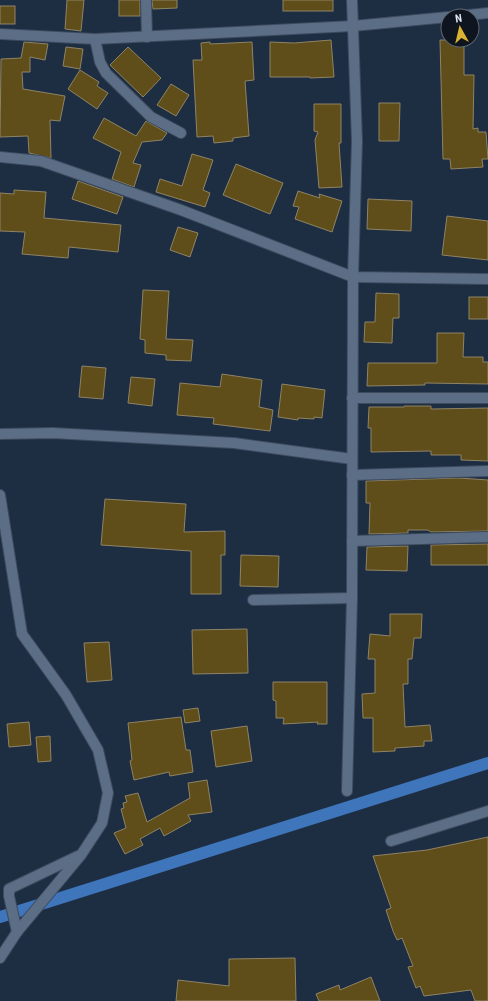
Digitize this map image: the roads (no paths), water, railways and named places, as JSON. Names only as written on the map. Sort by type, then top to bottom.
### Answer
[{"type":"street","points":[[146,0],[147,37]]},
{"type":"street","points":[[347,791],[352,598],[352,398],[357,141],[352,0]]},
{"type":"street","points":[[0,34],[95,39],[352,26],[440,18]]},
{"type":"street","points":[[95,39],[100,62],[106,72],[151,118],[181,133]]},
{"type":"street","points":[[0,157],[41,161],[181,210],[354,277],[488,279]]},
{"type":"street","points":[[352,398],[488,398]]},
{"type":"street","points":[[0,434],[53,433],[234,443],[352,459]]},
{"type":"street","points":[[352,475],[488,471]]},
{"type":"street","points":[[0,495],[22,634],[66,695],[98,750],[108,793],[102,823],[80,855],[18,931],[0,958]]},
{"type":"street","points":[[352,541],[488,537]]},
{"type":"street","points":[[253,600],[352,598]]},
{"type":"street","points":[[391,841],[488,811]]},
{"type":"street","points":[[18,931],[9,896],[9,889],[80,855]]},
{"type":"waterway","points":[[0,917],[488,763]]}]
